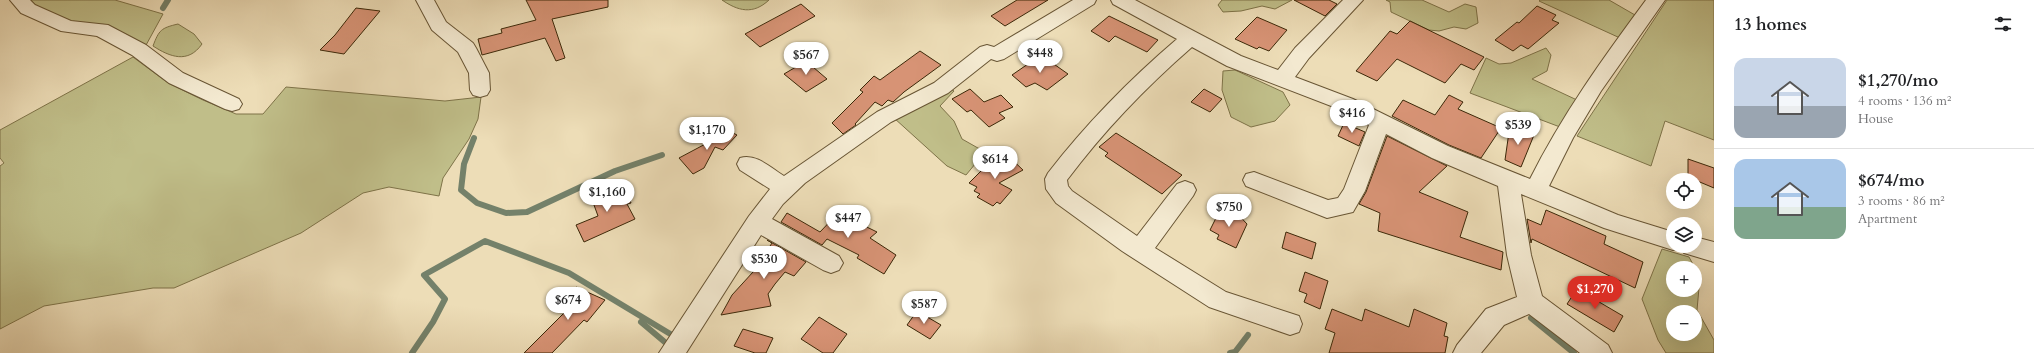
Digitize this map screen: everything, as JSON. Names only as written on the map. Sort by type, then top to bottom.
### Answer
[{"type":"street","points":[[19,0],[28,9],[68,27],[101,30],[139,50],[176,78],[232,104]]},
{"type":"street","points":[[424,0],[439,26],[466,48],[479,73],[480,90]]},
{"type":"street","points":[[672,353],[757,222],[775,198],[797,177],[878,121],[941,88],[987,52],[997,54],[1087,0]]},
{"type":"street","points":[[1120,0],[1234,61],[1346,104],[1440,152],[1508,181],[1536,190],[1612,222],[1666,239]]},
{"type":"street","points":[[1281,80],[1302,53],[1354,0]]},
{"type":"street","points":[[1536,190],[1551,158],[1581,110],[1616,55],[1656,0]]},
{"type":"street","points":[[1189,38],[1161,63],[1082,145],[1056,179],[1057,189],[1064,197],[1140,250],[1218,300],[1290,324]]},
{"type":"street","points":[[1254,180],[1327,209],[1346,206],[1354,190],[1380,122]]},
{"type":"street","points":[[748,164],[785,188]]},
{"type":"street","points":[[1508,181],[1519,255],[1531,302],[1599,353]]},
{"type":"street","points":[[1140,250],[1185,190]]},
{"type":"street","points":[[757,222],[791,242],[806,248],[830,262]]},
{"type":"street","points":[[1702,249],[1714,252]]},
{"type":"street","points":[[1466,353],[1495,317],[1531,302]]},
{"type":"shaded area","points":[[31,0],[115,0],[163,14],[145,47],[102,33],[48,12],[37,6]]},
{"type":"shaded area","points":[[722,0],[769,0],[757,8],[746,10],[734,7]]},
{"type":"shaded area","points":[[1222,0],[1292,0],[1275,9],[1262,6],[1241,11],[1223,12],[1218,5]]},
{"type":"shaded area","points":[[1386,0],[1422,0],[1449,12],[1465,4],[1476,7],[1478,23],[1466,29],[1454,27],[1439,31],[1429,30],[1391,12],[1390,2]]},
{"type":"shaded area","points":[[1609,0],[1635,15],[1620,38],[1539,1]]},
{"type":"shaded area","points":[[1667,0],[1714,0],[1714,140],[1665,121],[1651,166],[1577,136]]},
{"type":"shaded area","points":[[178,24],[194,34],[202,44],[197,50],[191,54],[179,57],[166,53],[153,46],[161,30]]},
{"type":"shaded area","points":[[1546,48],[1551,55],[1547,71],[1532,79],[1577,100],[1560,127],[1470,93],[1486,58],[1499,64],[1511,63]]},
{"type":"shaded area","points":[[133,57],[168,83],[236,114],[263,114],[286,87],[445,101],[481,97],[478,119],[469,139],[443,178],[439,196],[389,187],[363,193],[301,233],[174,288],[153,288],[44,306],[0,329],[0,166],[4,163],[0,158],[0,130]]},
{"type":"shaded area","points":[[1235,70],[1283,92],[1290,105],[1275,121],[1251,127],[1231,117],[1222,90],[1223,71]]},
{"type":"shaded area","points":[[946,85],[954,91],[940,106],[954,121],[962,139],[985,152],[966,175],[947,166],[894,118]]},
{"type":"shaded area","points":[[1662,249],[1666,250],[1666,253],[1676,253],[1689,257],[1691,261],[1666,261],[1666,297],[1698,297],[1697,305],[1666,305],[1666,341],[1702,341],[1702,319],[1714,340],[1714,353],[1666,353],[1658,340],[1642,299]]},
{"type":"building","points":[[526,0],[608,0],[608,7],[552,19],[565,58],[556,61],[545,38],[482,55],[478,39],[502,33],[501,29],[536,20]]},
{"type":"building","points":[[1017,0],[1048,0],[1005,26],[991,16]]},
{"type":"building","points":[[1294,0],[1329,0],[1337,4],[1325,16]]},
{"type":"building","points":[[801,4],[815,16],[760,47],[745,34]]},
{"type":"building","points":[[1537,6],[1556,15],[1552,20],[1559,23],[1528,49],[1521,45],[1513,51],[1495,40],[1517,22],[1519,23]]},
{"type":"building","points":[[356,8],[380,11],[344,54],[320,50],[335,35]]},
{"type":"building","points":[[1109,16],[1158,40],[1147,52],[1115,36],[1109,42],[1091,31]]},
{"type":"building","points":[[1257,17],[1287,30],[1269,51],[1259,47],[1257,49],[1235,39]]},
{"type":"building","points":[[1410,21],[1484,57],[1474,70],[1461,64],[1445,83],[1397,59],[1377,81],[1356,71],[1390,31],[1397,34]]},
{"type":"building","points":[[920,51],[941,65],[904,92],[893,102],[888,100],[882,106],[875,102],[855,124],[856,125],[843,134],[832,123],[863,92],[860,90],[874,76],[880,80]]},
{"type":"building","points":[[1041,55],[1068,74],[1047,90],[1035,83],[1026,87],[1012,75]]},
{"type":"building","points":[[806,61],[827,79],[806,92],[784,74]]},
{"type":"building","points":[[970,89],[984,102],[1001,95],[1013,107],[999,113],[1005,118],[989,127],[971,110],[967,112],[952,99]]},
{"type":"building","points":[[1204,89],[1222,99],[1210,112],[1191,102]]},
{"type":"building","points":[[1449,95],[1463,102],[1458,109],[1501,128],[1481,158],[1449,145],[1392,116],[1403,100],[1435,115]]},
{"type":"building","points":[[1344,123],[1365,132],[1359,146],[1338,136]]},
{"type":"building","points":[[1510,125],[1534,135],[1521,167],[1505,160]]},
{"type":"building","points":[[723,128],[737,135],[723,150],[715,147],[704,168],[693,174],[679,158],[711,141]]},
{"type":"building","points":[[1116,133],[1182,175],[1162,194],[1105,156],[1108,153],[1099,147]]},
{"type":"building","points":[[1387,136],[1447,166],[1419,192],[1468,212],[1460,237],[1503,252],[1501,270],[1378,231],[1380,213],[1359,204],[1366,192]]},
{"type":"building","points":[[1005,153],[1023,170],[999,183],[1012,190],[1000,204],[997,202],[993,206],[977,197],[980,194],[974,191],[977,187],[969,183],[991,161]]},
{"type":"building","points":[[1688,159],[1714,168],[1714,188],[1702,183],[1702,173],[1688,173]]},
{"type":"building","points":[[624,184],[631,203],[627,204],[635,219],[584,242],[576,225],[598,216],[590,194]]},
{"type":"building","points":[[1232,208],[1247,224],[1236,248],[1217,239],[1219,235],[1210,230],[1219,212],[1222,214]]},
{"type":"building","points":[[1546,210],[1606,236],[1604,244],[1643,262],[1635,288],[1532,239],[1531,243],[1527,219],[1541,225]]},
{"type":"building","points":[[787,213],[820,232],[838,213],[877,232],[870,238],[896,255],[884,274],[857,258],[859,255],[827,239],[822,245],[781,222]]},
{"type":"building","points":[[1286,232],[1316,243],[1312,259],[1282,248]]},
{"type":"building","points":[[767,240],[806,262],[794,276],[785,272],[775,284],[768,294],[771,306],[721,315],[732,295],[753,272],[772,243]]},
{"type":"building","points":[[1305,272],[1328,281],[1320,309],[1304,302],[1307,294],[1299,291]]},
{"type":"building","points":[[576,287],[605,300],[587,322],[584,320],[552,353],[524,353],[565,312],[558,308]]},
{"type":"building","points":[[1577,289],[1623,316],[1614,332],[1567,304]]},
{"type":"building","points":[[1332,309],[1362,321],[1365,309],[1409,327],[1414,309],[1447,323],[1444,336],[1448,337],[1445,353],[1329,353],[1335,333],[1325,329]]},
{"type":"building","points":[[917,311],[941,325],[930,339],[907,325]]},
{"type":"building","points":[[819,317],[847,334],[833,353],[823,353],[801,339]]},
{"type":"building","points":[[743,329],[773,338],[766,353],[755,353],[734,346]]},
{"type":"waterway","points":[[163,8],[168,0]]},
{"type":"waterway","points":[[474,138],[464,164],[461,190],[477,203],[506,213],[527,212],[615,171],[662,155]]},
{"type":"waterway","points":[[412,353],[433,322],[445,299],[424,275],[485,241],[569,273],[677,338]]},
{"type":"waterway","points":[[1531,318],[1574,353]]},
{"type":"waterway","points":[[641,322],[673,349],[670,353]]},
{"type":"waterway","points":[[1230,353],[1235,352],[1248,335]]}]
